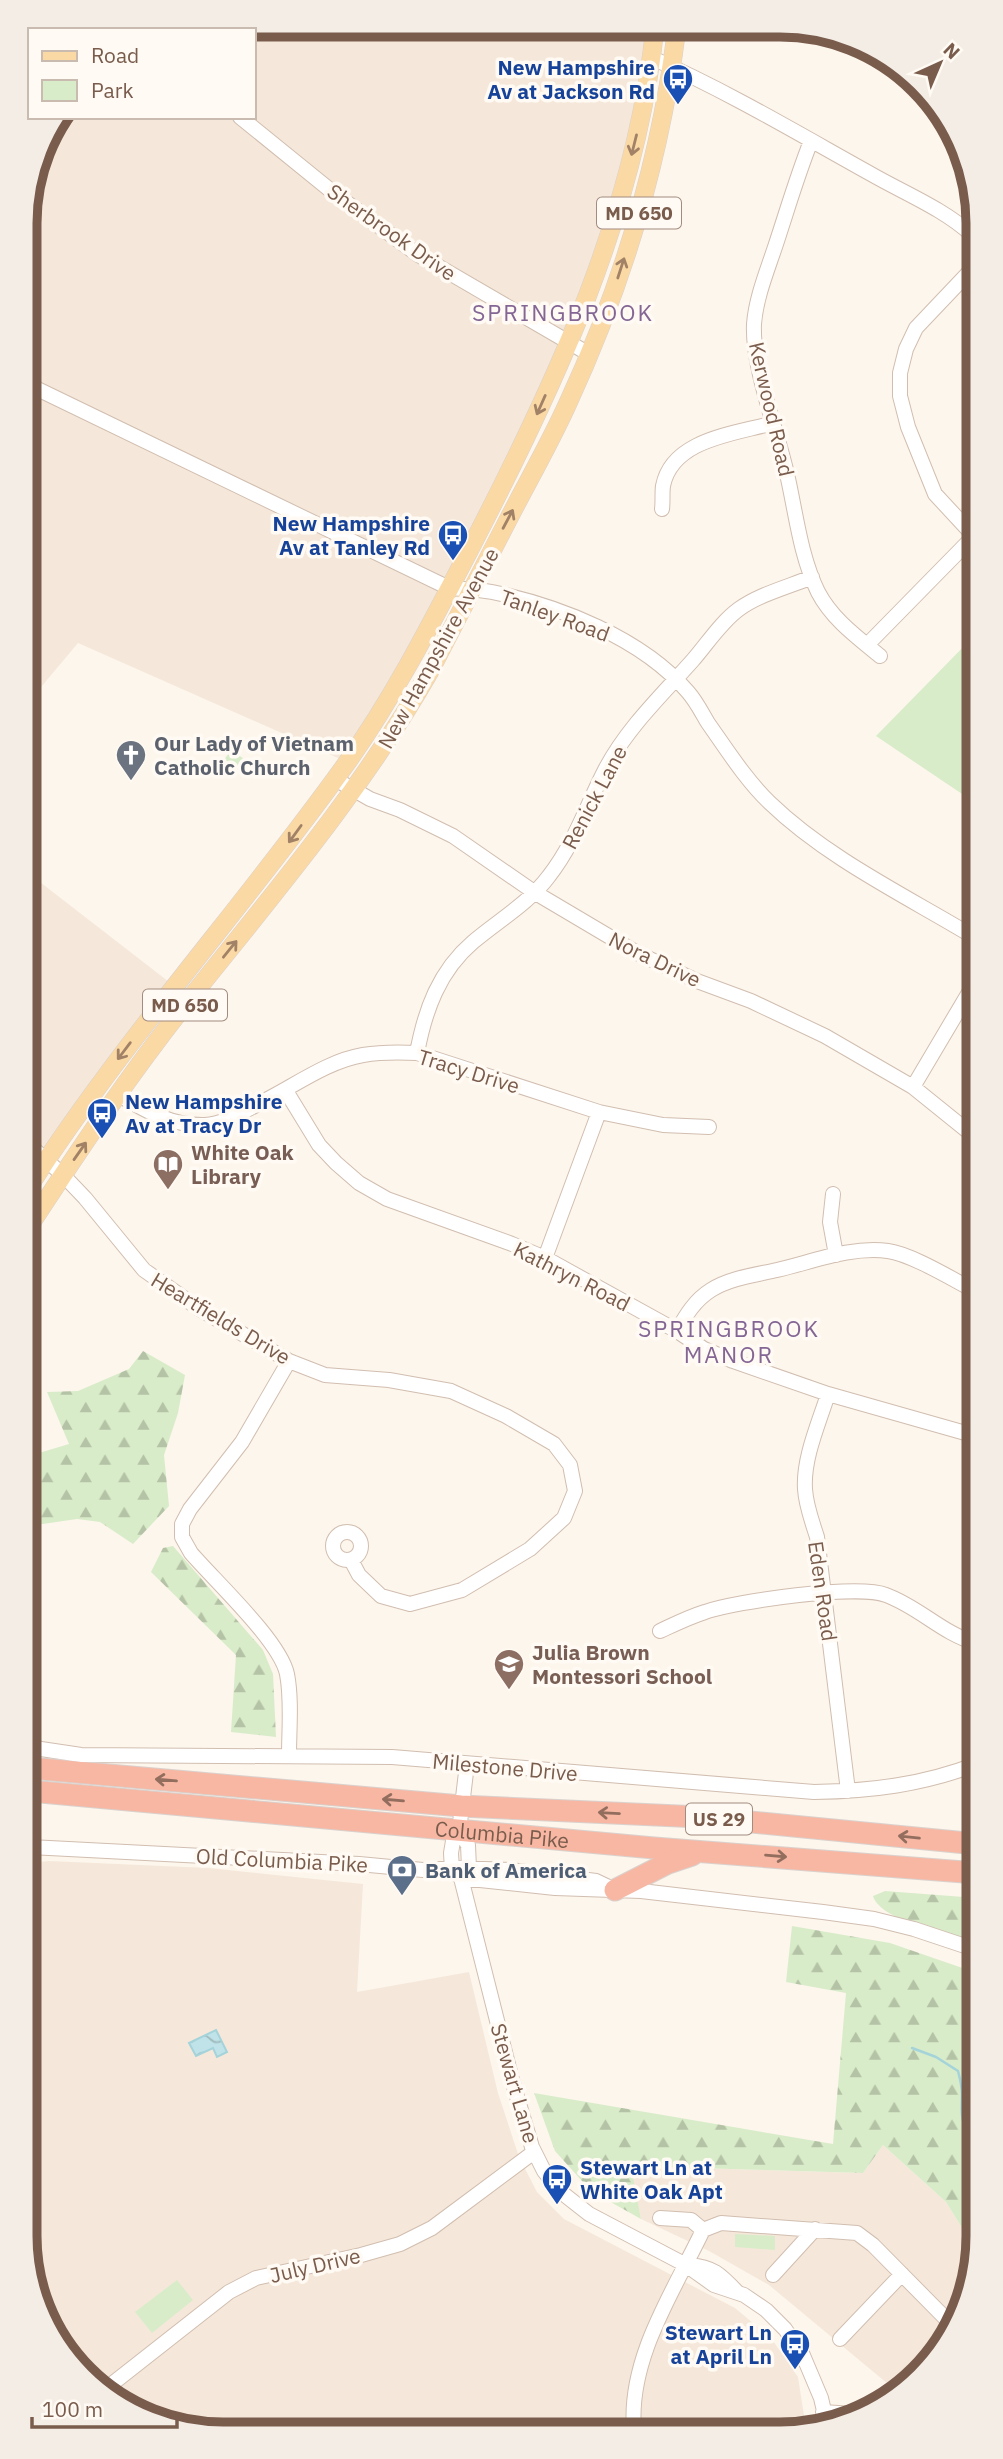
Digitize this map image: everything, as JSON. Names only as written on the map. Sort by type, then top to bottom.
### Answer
[{"type":"highway","points":[[37,1762],[62,1771]]},
{"type":"highway","name":"Columbia Pike","points":[[37,1769],[461,1806],[714,1818],[966,1843]]},
{"type":"highway","name":"Columbia Pike","points":[[37,1792],[654,1848],[966,1871]]},
{"type":"highway","points":[[37,1797],[76,1795]]},
{"type":"highway","points":[[622,1886],[648,1860],[654,1848],[659,1815]]},
{"type":"highway","points":[[622,1886],[668,1863],[708,1851]]},
{"type":"main road","name":"New Hampshire Avenue","points":[[37,1174],[100,1082],[280,854],[335,779],[386,704],[449,588],[524,442],[592,288],[618,209],[652,58],[654,37]]},
{"type":"main road","name":"New Hampshire Avenue","points":[[37,1214],[156,1041],[278,891],[354,791],[410,705],[542,456],[589,355],[637,219],[657,147],[673,67],[676,37]]},
{"type":"main road","points":[[182,975],[198,988]]},
{"type":"street","points":[[652,58],[811,141],[943,215],[966,232]]},
{"type":"street","name":"Sherbrook Drive","points":[[242,119],[335,194],[400,242],[436,266],[589,355]]},
{"type":"street","name":"Kerwood Road","points":[[811,141],[760,292],[754,323],[756,352],[804,556],[818,593],[851,633],[880,656]]},
{"type":"street","points":[[966,275],[916,328],[906,349],[900,373],[900,396],[908,427],[934,494],[966,528]]},
{"type":"street","name":"Tanley Road","points":[[37,388],[449,588],[490,591],[553,610],[595,625],[645,654],[688,692],[743,773],[768,802],[803,832],[966,932]]},
{"type":"street","points":[[662,509],[663,485],[672,465],[684,452],[702,443],[773,423]]},
{"type":"street","points":[[867,645],[966,543]]},
{"type":"street","name":"Renick Lane","points":[[417,1053],[435,990],[445,970],[467,947],[519,907],[548,878],[573,838],[617,749],[633,727],[738,610],[812,577]]},
{"type":"street","name":"Nora Drive","points":[[335,779],[354,791],[453,836],[534,892],[637,953],[697,981],[751,1000],[825,1036],[913,1087],[966,1130]]},
{"type":"street","points":[[913,1087],[966,998]]},
{"type":"street","name":"Tracy Drive","points":[[119,1095],[156,1116],[206,1125],[234,1116],[334,1064],[360,1055],[385,1052],[417,1053],[599,1112],[663,1125],[709,1127]]},
{"type":"street","name":"Kathryn Road","points":[[286,1091],[319,1144],[336,1163],[359,1183],[387,1199],[545,1258],[705,1349],[733,1362],[828,1394],[966,1433]]},
{"type":"street","points":[[545,1258],[599,1112]]},
{"type":"street","name":"Heartfields Drive","points":[[37,1152],[85,1198],[144,1270],[198,1308],[289,1361],[325,1374],[389,1380],[451,1391],[506,1416],[554,1444],[570,1465],[575,1492],[564,1518],[530,1549],[462,1590],[410,1604],[381,1596],[359,1575],[351,1560]]},
{"type":"street","points":[[833,1194],[830,1222],[836,1255]]},
{"type":"street","points":[[677,1331],[689,1311],[713,1289],[739,1279],[836,1255],[872,1250],[891,1251],[966,1287]]},
{"type":"street","points":[[289,1361],[242,1442],[190,1509],[182,1524],[182,1537],[191,1553],[282,1658],[287,1675],[289,1755]]},
{"type":"street","name":"Eden Road","points":[[828,1394],[807,1465],[804,1488],[817,1537],[848,1791]]},
{"type":"street","points":[[660,1631],[706,1611],[727,1606],[825,1593],[863,1591],[885,1594],[966,1640]]},
{"type":"street","name":"Milestone Drive","points":[[37,1748],[81,1755],[392,1757],[763,1790],[848,1791],[896,1787],[966,1768]]},
{"type":"street","name":"Stewart Lane","points":[[467,1764],[459,1831],[453,1841],[512,2080],[534,2152],[544,2171],[561,2192],[589,2214],[686,2265],[701,2266],[719,2273],[739,2293],[766,2310],[785,2329],[802,2353],[821,2398],[824,2417]]},
{"type":"street","name":"Old Columbia Pike","points":[[37,1847],[461,1872],[510,1870],[596,1881],[641,1891],[874,1919],[966,1946]]},
{"type":"street","name":"July Drive","points":[[111,2385],[229,2292],[265,2276],[400,2244],[432,2228],[534,2152]]},
{"type":"street","points":[[660,2218],[691,2220],[703,2230]]},
{"type":"street","points":[[634,2422],[636,2377],[649,2340],[703,2230],[721,2223],[857,2233],[873,2245],[947,2320]]},
{"type":"street","points":[[773,2275],[815,2229]]},
{"type":"street","points":[[840,2339],[902,2274]]},
{"type":"street","points":[[821,2417],[823,2412],[837,2413]]},
{"type":"shaded area","points":[[256,37],[653,37],[618,209],[524,442],[347,762],[78,643],[37,692],[37,210],[43,175],[68,119],[256,119]]},
{"type":"shaded area","points":[[37,880],[173,985],[37,1175]]},
{"type":"shaded area","points":[[37,1862],[209,1868],[363,1884],[357,1992],[469,1972],[498,2093],[519,2157],[537,2192],[564,2219],[735,2308],[771,2338],[798,2377],[805,2421],[198,2421],[163,2412],[119,2391],[83,2359],[68,2340],[51,2307],[38,2261]]},
{"type":"shaded area","points":[[883,2145],[946,2202],[966,2234],[963,2273],[947,2319],[920,2359],[890,2386],[769,2285],[709,2251],[641,2219],[630,2166],[863,2173]]},
{"type":"green space","points":[[966,644],[966,797],[876,736]]},
{"type":"green space","points":[[231,750],[253,765],[246,775],[224,760]]},
{"type":"green space","points":[[143,1351],[185,1375],[178,1413],[164,1455],[169,1506],[133,1544],[100,1522],[77,1519],[37,1525],[37,1454],[69,1444],[47,1392],[78,1391],[129,1369]]},
{"type":"green space","points":[[173,1546],[263,1650],[273,1674],[276,1737],[231,1732],[236,1655],[151,1572],[163,1548]]},
{"type":"green space","points":[[885,1891],[966,1897],[966,1939],[903,1920],[879,1905],[873,1896]]},
{"type":"green space","points":[[792,1926],[890,1943],[966,1969],[966,2234],[946,2202],[883,2145],[863,2173],[631,2166],[641,2219],[591,2191],[555,2151],[534,2093],[833,2144],[846,1993],[786,1982]]},
{"type":"green space","points":[[735,2234],[775,2236],[775,2250],[735,2247]]},
{"type":"green space","points":[[177,2280],[193,2300],[152,2333],[135,2312]]},
{"type":"water","points":[[216,2030],[227,2052],[217,2057],[213,2048],[196,2056],[189,2043]]},
{"type":"waterway","points":[[912,2048],[936,2057],[958,2071],[962,2088],[962,2119],[966,2127]]},
{"type":"place","name":"New Hampshire Av at Jackson Rd","points":[[678,106]]},
{"type":"place","name":"New Hampshire Av at Tanley Rd","points":[[453,562]]},
{"type":"place","name":"Our Lady of Vietnam Catholic Church","points":[[131,782]]},
{"type":"place","name":"New Hampshire Av at Tracy Dr","points":[[102,1140]]},
{"type":"place","name":"White Oak Library","points":[[168,1191]]},
{"type":"place","name":"Julia Brown Montessori School","points":[[509,1691]]},
{"type":"place","name":"Bank of America","points":[[402,1897]]},
{"type":"place","name":"Stewart Ln at White Oak Apt","points":[[557,2206]]},
{"type":"place","name":"Stewart Ln at April Ln","points":[[795,2371]]},
{"type":"district","name":"SPRINGBROOK","points":[[563,312]]},
{"type":"district","name":"SPRINGBROOK MANOR","points":[[729,1341]]}]
